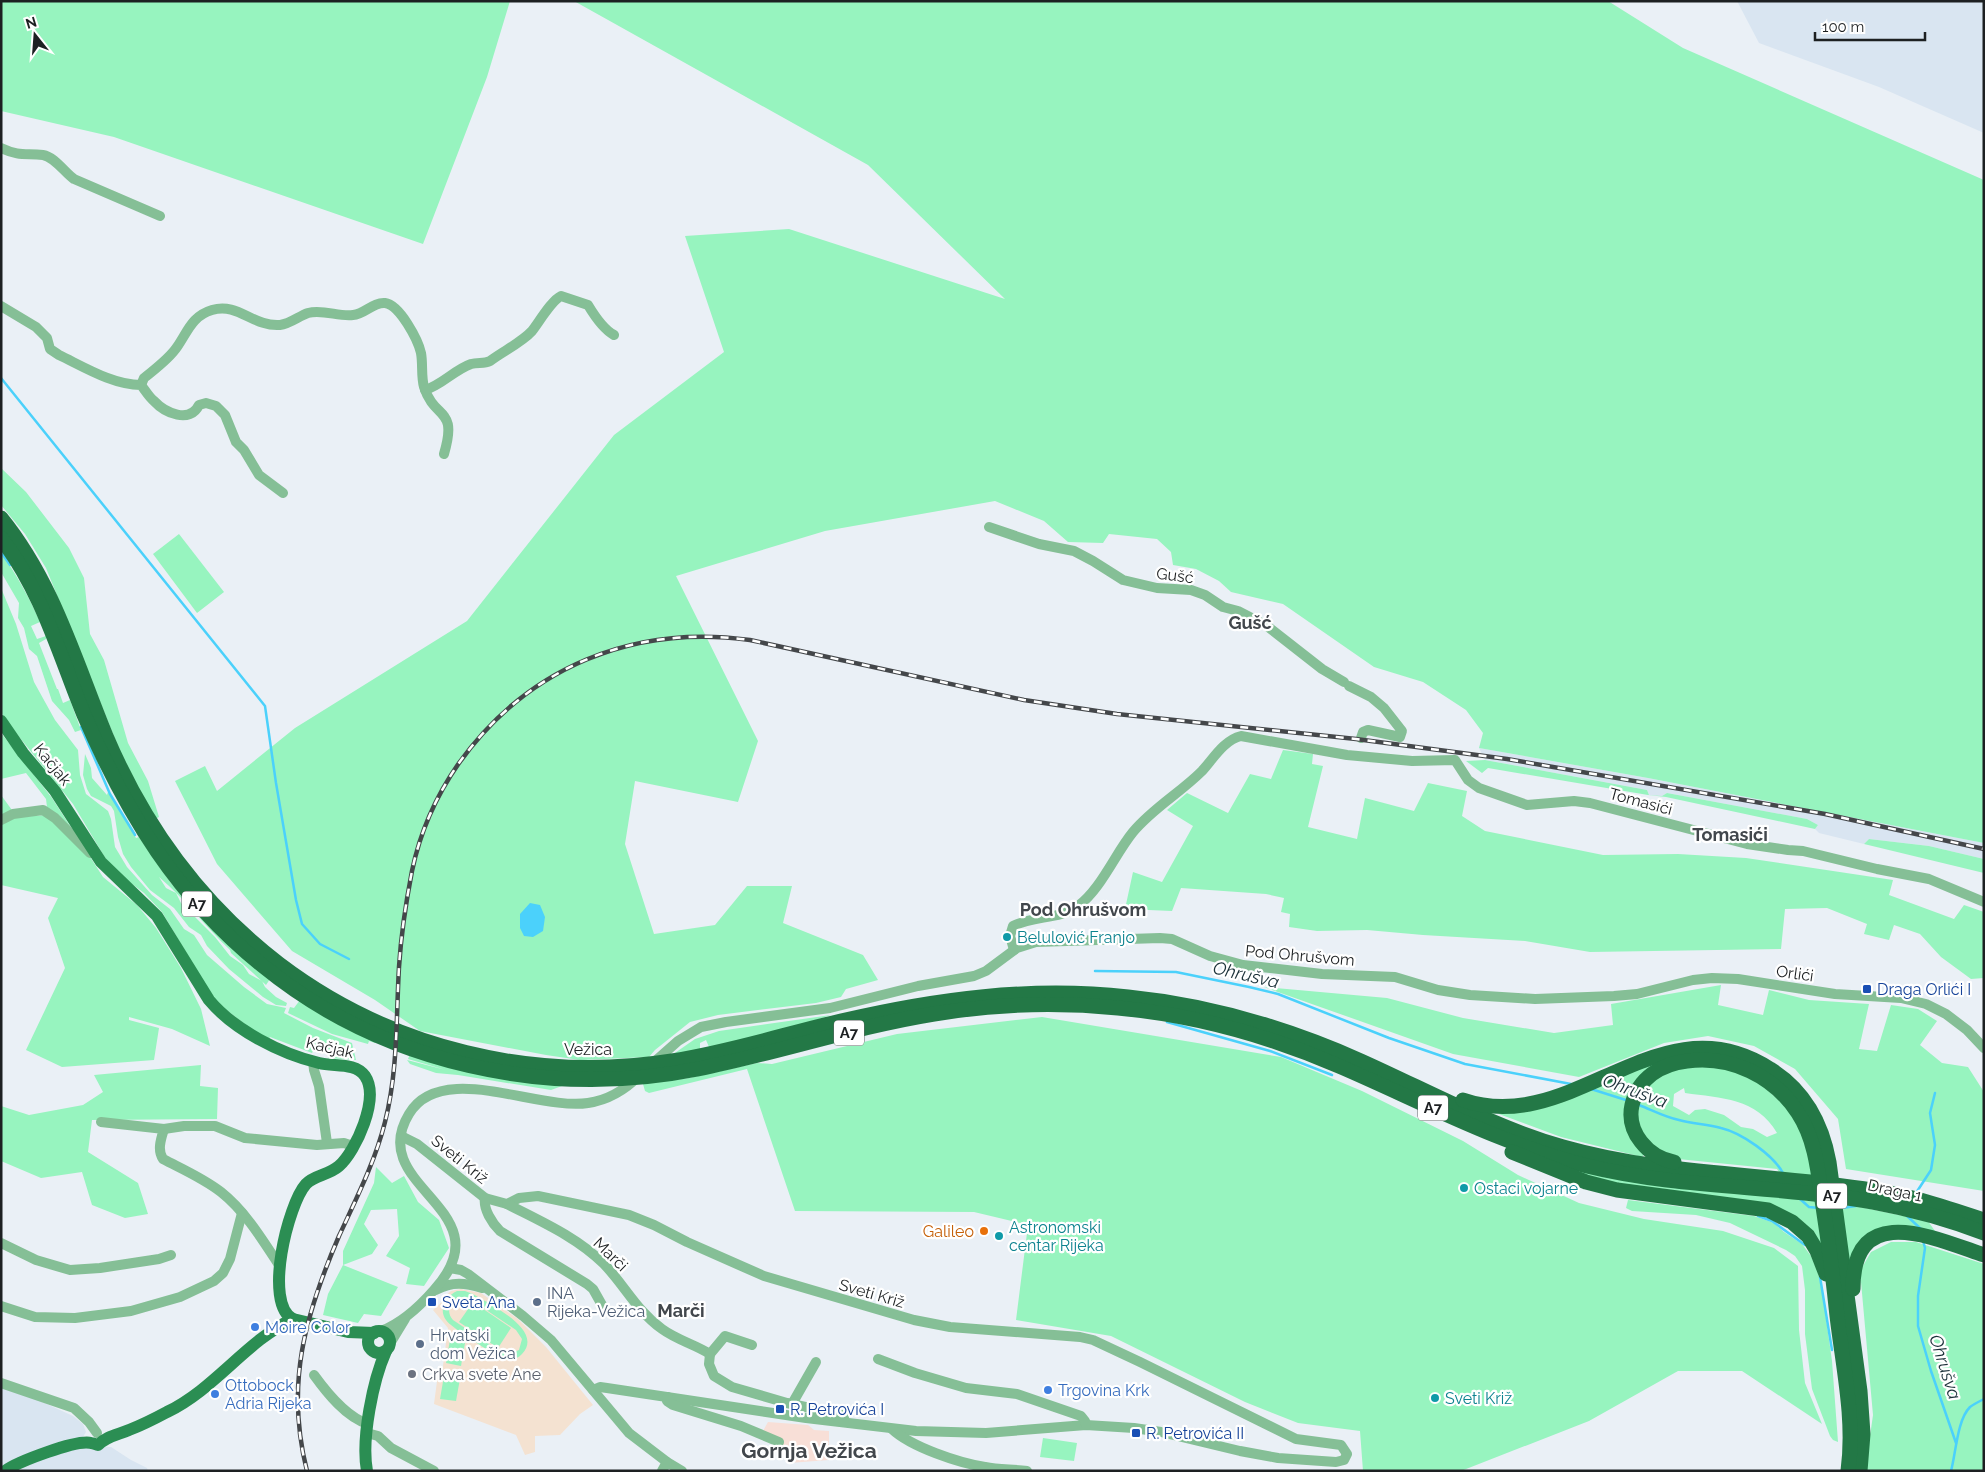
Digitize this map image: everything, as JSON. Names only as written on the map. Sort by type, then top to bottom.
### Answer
[{"type":"highway","points":[[1,508],[42,568],[50,594]]},
{"type":"highway","name":"A7","points":[[1,518],[25,551],[50,594],[120,768],[146,817],[180,866],[225,916],[276,961],[326,996],[437,1057],[485,1070],[554,1079],[626,1079],[687,1071],[898,1021],[961,1010],[1012,1005],[1088,1005],[1159,1012],[1194,1013],[1301,1050],[1484,1131],[1530,1149],[1605,1170],[1678,1171]]},
{"type":"highway","name":"A7","points":[[4,542],[21,566],[48,620],[82,710],[136,822],[159,856],[200,907],[232,940],[266,970],[306,999],[344,1020],[379,1036],[413,1043]]},
{"type":"highway","name":"Vežica","points":[[413,1043],[528,1064],[586,1068],[648,1064],[701,1056],[842,1020],[900,1008],[957,998],[1011,993],[1072,993],[1122,996],[1194,1013]]},
{"type":"highway","points":[[1194,1013],[1226,1008],[1287,1026],[1352,1052],[1448,1095],[1472,1103],[1502,1107],[1527,1106],[1546,1101],[1638,1062],[1680,1056],[1736,1065],[1765,1079],[1789,1101],[1799,1114],[1823,1163],[1860,1391],[1857,1434],[1860,1471]]},
{"type":"highway","points":[[1194,1013],[1213,1029],[1327,1067],[1486,1140],[1586,1182],[1617,1190],[1768,1210],[1792,1222],[1814,1244],[1825,1271],[1845,1418],[1857,1434]]},
{"type":"highway","points":[[1680,1056],[1649,1076],[1638,1089],[1631,1110],[1633,1125],[1638,1139],[1647,1150],[1662,1158],[1678,1171],[1874,1185],[1928,1196],[1984,1214]]},
{"type":"highway","name":"Draga 1","points":[[1678,1171],[1825,1184],[1883,1192],[1926,1201],[1984,1220]]},
{"type":"highway","name":"Draga 1","points":[[1678,1171],[1870,1201],[1931,1215],[1984,1233]]},
{"type":"highway","points":[[1848,1471],[1857,1434],[1867,1407],[1853,1282],[1858,1256],[1866,1246],[1877,1238],[1895,1232],[1909,1232],[1929,1236],[1984,1255]]},
{"type":"main road","name":"Kačjak","points":[[1,721],[23,752],[55,791],[94,853],[114,876],[144,901],[157,916],[208,1000],[216,1009],[228,1020],[275,1046],[313,1061],[359,1070],[366,1077],[369,1103],[364,1124],[354,1146],[344,1162],[337,1168],[306,1184],[299,1195],[282,1247],[279,1265],[280,1298],[284,1310],[296,1320]]},
{"type":"main road","points":[[269,1333],[280,1298]]},
{"type":"main road","points":[[5,1471],[27,1459],[95,1437],[127,1431],[170,1411],[195,1396],[269,1333],[296,1320],[348,1332],[380,1347]]},
{"type":"main road","points":[[348,1332],[386,1333],[380,1347],[368,1428],[365,1456],[367,1471]]},
{"type":"main road","points":[[377,1332],[369,1338],[380,1347]]},
{"type":"street","points":[[1,148],[15,154],[44,155],[52,159],[74,180],[160,216]]},
{"type":"street","points":[[425,390],[434,387],[471,364],[484,364],[490,361],[530,333],[535,324],[546,313],[553,300],[562,296],[588,305],[609,332],[614,335]]},
{"type":"street","points":[[141,385],[144,378],[177,347],[189,325],[197,317],[213,310],[231,308],[252,319],[268,324],[281,325],[308,313],[357,315],[377,304],[385,303],[394,306],[404,318],[418,342],[425,390],[430,400],[444,414],[450,426],[449,439],[444,454]]},
{"type":"street","points":[[1,306],[36,327],[47,338],[50,349],[59,355],[118,381],[141,385],[153,401],[164,410],[182,416],[196,412],[199,406],[206,403],[216,406],[225,415],[236,442],[244,450],[259,475],[283,493]]},
{"type":"street","name":"Gušć","points":[[989,527],[1039,544],[1074,551],[1093,560],[1116,577],[1128,582],[1157,588],[1191,590],[1205,595],[1223,608],[1238,611],[1267,626],[1346,684],[1371,696],[1384,708],[1402,731],[1400,737],[1364,730],[1359,747]]},
{"type":"street","points":[[1014,950],[1010,936],[1013,926],[1036,917],[1062,914],[1082,902],[1095,887],[1126,842],[1149,815],[1196,776],[1234,738],[1241,736],[1254,737],[1299,748],[1359,747]]},
{"type":"street","name":"Tomasići","points":[[1359,747],[1412,761],[1455,760],[1468,780],[1479,788],[1527,805],[1574,801],[1590,803],[1747,844],[1788,850],[1803,850],[1862,866],[1929,879],[1984,902]]},
{"type":"street","name":"Kačjak","points":[[1,820],[13,814],[43,810],[54,818],[90,853],[94,853]]},
{"type":"street","name":"Pod Ohrušvom","points":[[401,1136],[409,1114],[417,1104],[431,1094],[450,1088],[469,1089],[564,1104],[587,1104],[600,1101],[630,1086],[673,1044],[701,1027],[818,1010],[918,986],[974,976],[986,971],[1014,950],[1024,945],[1045,940],[1160,938],[1172,940],[1228,962],[1250,966],[1322,974],[1395,977],[1438,990],[1470,995],[1536,999],[1586,997]]},
{"type":"street","name":"Orlići","points":[[1586,997],[1625,996],[1693,980],[1712,978],[1738,979],[1835,994],[1901,998],[1926,1004],[1946,1014],[1968,1030],[1984,1048]]},
{"type":"street","points":[[313,1061],[319,1086],[327,1143]]},
{"type":"street","points":[[101,1122],[164,1129],[184,1126],[215,1126],[245,1138],[317,1145],[344,1143],[354,1146]]},
{"type":"street","points":[[164,1129],[160,1141],[159,1154],[163,1159],[222,1192],[262,1238],[279,1265]]},
{"type":"street","points":[[380,1347],[408,1315],[433,1291],[450,1269],[455,1252],[455,1236],[452,1224],[407,1168],[402,1153],[401,1136]]},
{"type":"street","name":"Sveti Križ","points":[[401,1136],[417,1144],[484,1198],[506,1204],[519,1198],[538,1196],[629,1215],[764,1276],[914,1320],[950,1327],[1080,1337],[1093,1340],[1296,1439],[1336,1444],[1344,1448],[1347,1454],[1344,1460],[1336,1462],[1278,1458],[1161,1432],[1086,1425]]},
{"type":"street","points":[[484,1198],[485,1206],[493,1224],[500,1231],[587,1284],[593,1289],[602,1305]]},
{"type":"street","name":"Marči","points":[[506,1204],[558,1231],[589,1252],[612,1274],[639,1310],[661,1329],[710,1354]]},
{"type":"street","points":[[1,1306],[34,1317],[75,1318],[131,1311],[180,1297],[214,1281],[223,1273],[230,1259],[242,1213]]},
{"type":"street","points":[[1,1243],[36,1260],[70,1270],[100,1268],[160,1259],[171,1255]]},
{"type":"street","points":[[455,1252],[466,1279]]},
{"type":"street","points":[[450,1269],[487,1290],[523,1316],[551,1340],[629,1433],[664,1466],[682,1471]]},
{"type":"street","points":[[433,1291],[466,1279]]},
{"type":"street","points":[[377,1332],[408,1315]]},
{"type":"street","points":[[752,1345],[725,1336],[710,1354],[708,1364],[710,1370],[721,1381],[732,1387],[792,1404],[842,1415],[844,1422]]},
{"type":"street","points":[[593,1390],[600,1387],[892,1429],[932,1432],[986,1433],[1086,1425],[1080,1416],[1017,1394],[966,1388],[915,1373],[878,1359]]},
{"type":"street","points":[[792,1404],[816,1362]]},
{"type":"street","points":[[314,1375],[335,1401],[391,1448],[434,1471]]},
{"type":"street","points":[[1,1383],[74,1408],[89,1422],[95,1437]]},
{"type":"street","points":[[668,1397],[667,1401],[673,1405],[741,1426],[779,1442]]},
{"type":"street","points":[[892,1429],[908,1441],[972,1464],[998,1469],[1027,1471]]},
{"type":"shaded area","points":[[1737,1],[1984,1],[1984,133],[1879,87],[1759,43]]},
{"type":"shaded area","points":[[1479,748],[1648,778],[1984,843],[1984,859],[1929,846],[1869,839],[1864,844],[1819,833],[1815,829],[1818,825],[1807,819],[1667,793],[1662,796],[1649,795],[1647,790],[1485,760]]},
{"type":"shaded area","points":[[461,1289],[481,1293],[518,1319],[546,1347],[593,1405],[580,1414],[560,1435],[535,1436],[535,1452],[525,1455],[516,1435],[434,1404],[438,1374],[442,1373],[448,1328],[433,1310],[451,1291]]},
{"type":"shaded area","points":[[1,1383],[73,1416],[83,1424],[86,1432],[83,1437],[1,1467]]},
{"type":"shaded area","points":[[768,1422],[808,1425],[814,1430],[829,1431],[829,1460],[789,1463],[763,1431]]},
{"type":"shaded area","points":[[85,1446],[111,1447],[147,1468],[148,1471],[13,1471],[24,1463]]},
{"type":"green space","points":[[1,1],[510,1],[487,77],[423,244],[114,137],[1,111]]},
{"type":"green space","points":[[574,1],[1608,1],[1683,48],[1984,180],[1984,843],[1648,778],[1479,748],[1483,733],[1466,710],[1423,682],[1374,667],[1283,604],[1231,592],[1219,581],[1196,569],[1173,565],[1171,552],[1157,539],[1109,534],[1103,543],[1068,542],[1044,521],[995,501],[825,531],[676,576],[758,741],[738,802],[635,781],[625,844],[654,934],[715,925],[747,886],[792,886],[783,923],[863,955],[878,980],[846,989],[841,997],[816,1003],[718,1015],[690,1022],[649,1057],[580,1060],[420,1031],[375,1000],[292,951],[217,864],[175,781],[205,766],[217,791],[295,728],[467,621],[614,435],[724,352],[685,236],[789,229],[1005,299],[868,165]]},
{"type":"green space","points":[[1,468],[26,492],[69,548],[84,578],[90,634],[104,660],[128,743],[148,781],[159,817],[155,819],[130,776],[46,568],[25,534],[1,505]]},
{"type":"green space","points":[[179,534],[224,592],[197,613],[153,554]]},
{"type":"green space","points":[[1,553],[32,604],[40,622],[31,626],[37,639],[46,636],[46,639],[39,643],[63,703],[70,700],[81,730],[75,732],[69,720],[52,701],[37,656],[29,649],[24,628],[18,618],[19,603],[1,572]]},
{"type":"green space","points":[[1,588],[16,624],[34,682],[55,720],[78,750],[80,775],[86,794],[108,811],[115,847],[127,867],[152,895],[170,909],[184,929],[194,935],[207,955],[244,987],[267,1004],[286,1008],[284,1013],[313,1028],[352,1043],[356,1060],[328,1058],[332,1051],[317,1044],[312,1053],[270,1037],[269,1039],[251,1029],[215,1001],[162,912],[144,893],[115,871],[73,804],[1,712]]},
{"type":"green space","points":[[1,733],[52,798],[103,877],[137,905],[156,928],[181,968],[201,1009],[210,1046],[172,1029],[129,1017],[129,1020],[159,1028],[154,1060],[62,1067],[26,1050],[65,968],[48,918],[58,898],[1,885],[1,795],[17,817],[48,815],[46,799],[26,773],[1,779]]},
{"type":"green space","points":[[1283,750],[1313,754],[1312,764],[1323,766],[1308,827],[1357,839],[1365,798],[1414,811],[1428,783],[1467,791],[1462,816],[1485,831],[1603,855],[1678,854],[1746,858],[1893,880],[1889,895],[1954,919],[1964,905],[1984,912],[1984,978],[1971,979],[1941,957],[1920,934],[1894,925],[1889,940],[1864,934],[1867,924],[1827,908],[1785,909],[1781,949],[1590,952],[1525,941],[1367,930],[1317,931],[1289,927],[1290,914],[1281,912],[1284,898],[1266,894],[1181,888],[1172,911],[1125,909],[1133,872],[1162,882],[1193,826],[1167,810],[1187,793],[1228,813],[1250,774],[1271,779]]},
{"type":"green space","points":[[85,754],[91,768],[92,778],[107,795],[108,792],[136,838],[139,837],[171,883],[199,916],[270,979],[266,985],[262,982],[276,997],[287,1003],[286,1006],[276,1005],[263,997],[229,969],[207,946],[201,935],[189,927],[174,908],[150,890],[131,867],[123,854],[114,811],[111,806],[91,796],[87,789],[83,775]],"holes":[[[159,877],[178,894],[231,953],[261,981],[249,974],[243,965],[230,956],[215,937],[181,903],[176,893],[166,888]]]},
{"type":"green space","points":[[1485,760],[1647,790],[1649,795],[1662,796],[1667,793],[1807,819],[1818,825],[1815,829],[1666,797],[1648,795],[1488,768],[1482,773],[1466,761]]},
{"type":"green space","points":[[1869,839],[1929,846],[1984,859],[1984,873],[1864,844]]},
{"type":"green space","points":[[1721,985],[1718,1005],[1763,1015],[1769,990],[1809,1000],[1869,1004],[1859,1049],[1877,1051],[1891,1005],[1918,1009],[1937,1021],[1920,1045],[1942,1063],[1968,1067],[1984,1092],[1984,1191],[1846,1169],[1838,1119],[1795,1069],[1754,1046],[1708,1036],[1664,1043],[1579,1077],[1453,1054],[1264,987],[1387,998],[1463,1018],[1554,1033],[1613,1025],[1611,1004]]},
{"type":"green space","points":[[300,1000],[375,1040],[375,1043],[369,1041],[368,1044],[332,1034],[288,1013],[290,1007],[294,1008]]},
{"type":"green space","points":[[831,1015],[786,1030],[709,1047],[706,1040],[700,1043],[700,1050],[672,1055],[695,1039],[719,1031]]},
{"type":"green space","points":[[1042,1017],[1281,1057],[1362,1091],[1463,1141],[1518,1175],[1579,1203],[1644,1219],[1723,1231],[1774,1248],[1798,1266],[1799,1330],[1805,1383],[1822,1424],[1742,1371],[1678,1371],[1589,1421],[1461,1471],[1363,1471],[1360,1431],[1298,1423],[1245,1402],[1111,1336],[1016,1320],[1028,1225],[974,1212],[795,1211],[747,1069],[649,1093],[645,1091],[643,1084],[689,1078],[757,1063],[772,1064],[897,1034]]},
{"type":"green space","points":[[410,1054],[503,1078],[562,1086],[551,1090],[436,1073],[410,1064],[407,1060],[446,1070],[408,1059]]},
{"type":"green space","points":[[1659,1061],[1721,1067],[1756,1080],[1788,1108],[1841,1203],[1928,1221],[1937,1234],[1895,1227],[1850,1268],[1825,1253],[1798,1223],[1618,1186],[1567,1170],[1794,1198],[1777,1169],[1678,1159],[1651,1146],[1642,1157],[1561,1137],[1499,1114],[1547,1107]],"holes":[[[1684,1088],[1685,1093],[1725,1099],[1749,1106],[1769,1121],[1777,1133],[1767,1137],[1753,1129],[1741,1127],[1724,1115],[1705,1109],[1695,1110],[1689,1115],[1673,1106],[1674,1094]]]},
{"type":"green space","points":[[201,1065],[200,1086],[218,1088],[217,1119],[92,1120],[88,1152],[138,1183],[148,1214],[125,1218],[92,1205],[82,1172],[41,1178],[1,1161],[1,1106],[29,1115],[83,1105],[103,1092],[94,1075]]},
{"type":"green space","points":[[376,1167],[392,1183],[404,1176],[418,1202],[439,1220],[449,1248],[424,1286],[406,1284],[410,1268],[386,1256],[399,1236],[397,1209],[371,1210],[364,1224],[378,1245],[372,1254],[343,1265],[343,1251],[374,1183]]},
{"type":"green space","points":[[1628,1200],[1754,1216],[1774,1223],[1802,1244],[1811,1256],[1818,1272],[1823,1297],[1832,1361],[1838,1442],[1830,1436],[1812,1389],[1805,1334],[1805,1290],[1802,1266],[1795,1256],[1730,1223],[1696,1215],[1632,1211],[1626,1208]]},
{"type":"green space","points":[[1891,1242],[1916,1242],[1984,1264],[1984,1471],[1865,1471],[1873,1415],[1860,1271],[1871,1252]]},
{"type":"green space","points":[[343,1265],[398,1287],[381,1316],[364,1314],[358,1323],[323,1315],[328,1294]]},
{"type":"green space","points":[[465,1291],[473,1294],[512,1319],[521,1327],[526,1336],[527,1345],[522,1354],[518,1358],[501,1358],[449,1323],[444,1316],[443,1307],[444,1303],[453,1293]],"holes":[[[458,1297],[470,1299],[516,1330],[522,1339],[519,1350],[509,1354],[501,1352],[453,1320],[449,1311],[452,1302]]]},
{"type":"green space","points":[[473,1302],[511,1328],[498,1348],[459,1322]]},
{"type":"green space","points":[[451,1334],[466,1337],[461,1366],[446,1363]]},
{"type":"green space","points":[[445,1370],[461,1373],[456,1401],[440,1399]]},
{"type":"green space","points":[[1043,1438],[1077,1443],[1074,1461],[1040,1457]]},
{"type":"water","points":[[530,903],[540,905],[545,917],[543,931],[533,937],[524,936],[520,928],[520,914]]},
{"type":"waterway","points":[[1,378],[265,706],[276,783],[296,900],[302,924],[320,944],[349,959]]},
{"type":"waterway","points":[[1,552],[10,565]]},
{"type":"waterway","points":[[81,727],[110,794],[135,835]]},
{"type":"waterway","name":"Ohrušva","points":[[1095,971],[1176,972],[1249,987],[1278,994],[1389,1038],[1465,1064],[1571,1084]]},
{"type":"waterway","points":[[1167,1022],[1270,1051],[1332,1075]]},
{"type":"waterway","name":"Ohrušva","points":[[1591,1089],[1629,1101]]},
{"type":"waterway","points":[[1916,1193],[1931,1170],[1935,1145],[1930,1113],[1935,1093]]},
{"type":"waterway","name":"Ohrušva","points":[[1639,1105],[1674,1119],[1716,1127],[1738,1135],[1765,1152],[1783,1173]]},
{"type":"waterway","name":"Ohrušva","points":[[1800,1199],[1809,1207],[1819,1208]]},
{"type":"waterway","name":"Ohrušva","points":[[1842,1208],[1856,1206]]},
{"type":"waterway","points":[[1758,1216],[1772,1221],[1805,1245]]},
{"type":"waterway","name":"Ohrušva","points":[[1907,1216],[1921,1229]]},
{"type":"waterway","name":"Ohrušva","points":[[1923,1241],[1925,1248],[1918,1296],[1918,1326],[1931,1371],[1956,1443]]},
{"type":"waterway","points":[[1820,1277],[1832,1350]]},
{"type":"waterway","points":[[1951,1471],[1962,1420],[1970,1407],[1984,1399]]},
{"type":"railway","points":[[307,1471],[298,1409],[298,1380],[302,1351],[308,1322],[327,1265],[371,1166],[385,1122],[394,1064],[402,931],[419,842],[443,788],[459,763],[487,729],[517,701],[551,678],[586,660],[625,647],[665,639],[707,637],[750,640],[1024,700],[1117,714],[1356,739],[1507,759],[1825,814],[1984,849]]},
{"type":"place","name":"Belulović Franjo","points":[[1007,937]]},
{"type":"place","name":"Draga Orlići I","points":[[1867,989]]},
{"type":"place","name":"Ostaci vojarne","points":[[1464,1188]]},
{"type":"place","name":"Galileo","points":[[984,1231]]},
{"type":"place","name":"Astronomski centar Rijeka","points":[[999,1236]]},
{"type":"place","name":"Sveta Ana","points":[[432,1302]]},
{"type":"place","name":"INA Rijeka-Vežica","points":[[537,1302]]},
{"type":"place","name":"Moire Color","points":[[255,1327]]},
{"type":"place","name":"Hrvatski dom Vežica","points":[[420,1344]]},
{"type":"place","name":"Crkva svete Ane","points":[[412,1374]]},
{"type":"place","name":"Trgovina Krk","points":[[1048,1390]]},
{"type":"place","name":"Ottobock Adria Rijeka","points":[[215,1394]]},
{"type":"place","name":"Sveti Križ","points":[[1435,1398]]},
{"type":"place","name":"R. Petrovića I","points":[[780,1409]]},
{"type":"place","name":"R. Petrovića II","points":[[1136,1433]]},
{"type":"district","name":"Gušć","points":[[1250,623]]},
{"type":"district","name":"Tomasići","points":[[1730,835]]},
{"type":"district","name":"Pod Ohrušvom","points":[[1083,910]]},
{"type":"district","name":"Marči","points":[[681,1311]]},
{"type":"district","name":"Gornja Vežica","points":[[809,1451]]}]
